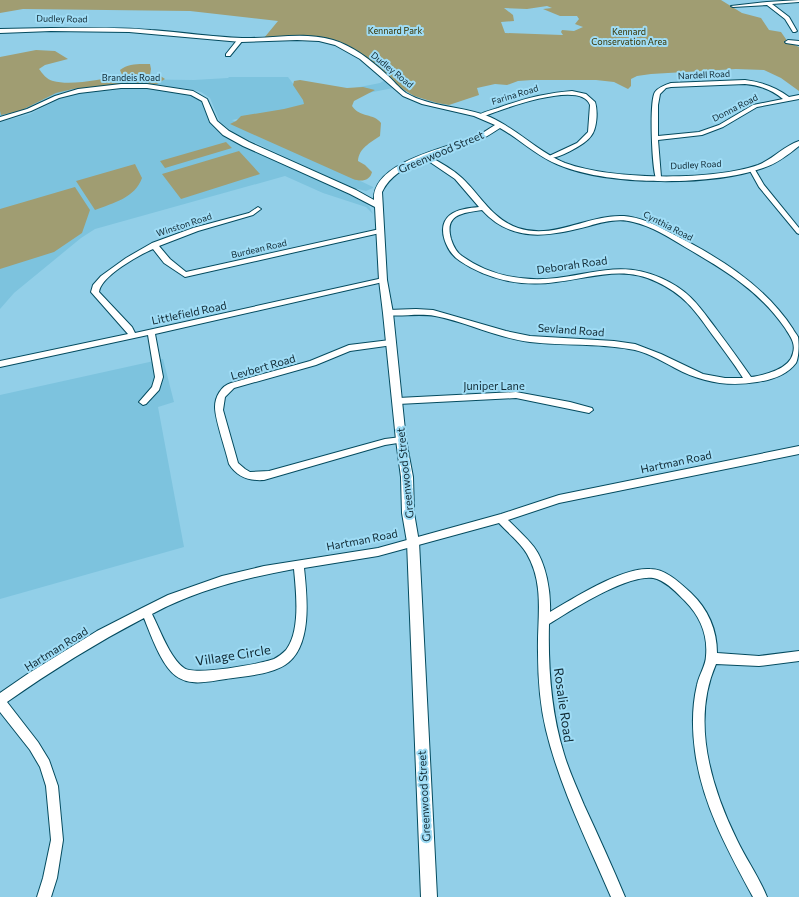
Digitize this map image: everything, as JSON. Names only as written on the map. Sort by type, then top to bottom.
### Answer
[{"type":"street","points":[[761,0],[787,18],[795,31]]},
{"type":"street","points":[[732,6],[799,1]]},
{"type":"street","name":"Dudley Road","points":[[0,31],[43,29],[139,30],[240,40],[313,39],[330,41],[359,57],[407,96],[423,102],[480,116],[511,130],[528,144],[550,157],[570,166],[631,177],[714,175],[752,169],[777,159],[799,144]]},
{"type":"street","points":[[228,55],[240,40]]},
{"type":"street","points":[[788,42],[799,43]]},
{"type":"street","name":"Nardell Road","points":[[658,177],[655,149],[656,96],[657,92],[664,87],[682,84],[751,82],[778,92],[787,99]]},
{"type":"street","name":"Brandeis Road","points":[[0,119],[30,110],[66,94],[84,90],[121,86],[147,86],[193,93],[205,100],[214,122],[226,133],[246,144],[353,192],[379,201]]},
{"type":"street","name":"Farina Road","points":[[480,116],[538,97],[572,94],[590,99],[593,103],[593,109],[592,125],[588,137],[579,144],[550,157]]},
{"type":"street","name":"Donna Road","points":[[655,138],[700,134],[721,126],[755,106],[799,97]]},
{"type":"street","name":"Greenwood Street","points":[[429,897],[413,542],[408,513],[407,478],[401,440],[398,401],[383,280],[379,188],[388,176],[398,169],[426,157],[475,140],[500,125]]},
{"type":"street","name":"Cynthia Road","points":[[426,157],[451,172],[460,180],[482,208],[497,222],[519,231],[531,233],[559,231],[626,218],[640,221],[737,275],[763,296],[786,323],[798,342],[796,357],[785,370],[766,378],[748,379]]},
{"type":"street","points":[[752,169],[761,186],[799,232]]},
{"type":"street","name":"Deborah Road","points":[[482,208],[457,213],[449,219],[446,224],[453,251],[464,261],[476,268],[496,275],[526,281],[556,280],[591,272],[612,270],[631,271],[655,278],[689,299],[699,309],[748,379]]},
{"type":"street","name":"Winston Road","points":[[133,336],[129,329],[95,292],[95,287],[100,281],[123,263],[171,237],[250,214],[258,209]]},
{"type":"street","name":"Burdean Road","points":[[154,245],[167,261],[185,275],[380,231]]},
{"type":"street","name":"Littlefield Road","points":[[0,364],[249,311],[383,280]]},
{"type":"street","name":"Sevland Road","points":[[388,313],[431,313],[491,330],[530,338],[627,346],[648,352],[698,376],[725,381],[748,379]]},
{"type":"street","points":[[143,402],[159,383],[151,332]]},
{"type":"street","name":"Levbert Road","points":[[390,343],[349,348],[313,364],[231,386],[221,395],[218,401],[219,410],[234,464],[238,470],[244,474],[255,478],[385,442],[401,440]]},
{"type":"street","name":"Juniper Lane","points":[[398,401],[516,395],[589,410]]},
{"type":"street","name":"Hartman Road","points":[[2,708],[33,677],[100,635],[172,598],[222,581],[264,570],[378,552],[501,518],[559,499],[799,450]]},
{"type":"street","name":"Rosalie Road","points":[[501,518],[531,551],[538,563],[545,603],[543,651],[546,697],[551,728],[558,755],[618,897]]},
{"type":"street","name":"Village Circle","points":[[146,611],[172,663],[180,672],[188,676],[220,674],[271,665],[290,654],[297,640],[302,595],[299,564]]},
{"type":"street","points":[[544,622],[600,590],[630,578],[649,573],[661,576],[672,583],[691,600],[703,615],[712,637],[712,658],[705,675],[699,710],[702,753],[711,791],[727,836],[760,897]]},
{"type":"street","points":[[712,658],[758,661],[799,656]]},
{"type":"street","points":[[2,708],[21,728],[45,764],[52,786],[57,840],[50,878],[44,897]]},
{"type":"shaded area","points":[[229,77],[288,77],[304,98],[380,83],[385,80],[393,88],[232,120],[373,188],[366,191],[350,187],[234,133],[220,122],[210,98],[201,92],[190,89],[140,84],[88,87],[61,93],[30,108],[0,117],[0,103],[117,79],[194,80]]},
{"type":"shaded area","points":[[140,88],[179,92],[192,95],[202,102],[210,123],[222,135],[362,201],[369,206],[373,214],[366,207],[323,193],[285,176],[95,229],[81,238],[14,293],[0,309],[0,122],[30,114],[57,100],[74,94],[95,90]]},
{"type":"shaded area","points":[[163,359],[174,402],[158,407],[184,547],[0,599],[0,395]]},
{"type":"green space","points":[[0,0],[721,0],[742,13],[761,18],[769,30],[781,32],[788,42],[799,47],[799,91],[781,78],[764,70],[736,69],[637,76],[631,79],[631,86],[628,89],[614,82],[596,80],[518,81],[507,85],[495,84],[477,88],[479,95],[449,105],[414,96],[401,88],[385,73],[351,47],[338,41],[320,37],[264,38],[278,21],[190,11],[23,9],[0,13]],"holes":[[[547,6],[552,8],[543,9],[560,16],[577,16],[579,19],[575,24],[583,27],[574,31],[562,30],[561,32],[563,35],[505,33],[501,22],[514,21],[513,15],[504,8],[527,9]]]},
{"type":"green space","points":[[36,50],[55,51],[68,59],[45,65],[39,69],[47,78],[53,81],[69,83],[122,75],[120,70],[134,64],[150,64],[150,75],[159,75],[165,79],[157,84],[121,84],[73,89],[56,93],[20,111],[1,115],[0,57]]},
{"type":"green space","points":[[300,80],[347,88],[363,87],[375,90],[354,101],[352,106],[355,110],[375,118],[381,123],[380,136],[366,146],[359,156],[358,161],[372,172],[367,179],[353,179],[230,124],[241,116],[304,104],[293,85],[294,81]]},
{"type":"green space","points":[[226,142],[232,148],[165,168],[160,161]]},
{"type":"green space","points":[[239,151],[260,174],[181,199],[162,174]]},
{"type":"green space","points":[[135,164],[142,178],[139,185],[123,199],[95,210],[76,181]]},
{"type":"green space","points":[[75,187],[90,210],[82,233],[54,252],[0,269],[0,209]]},
{"type":"park label","name":"Kennard Park","points":[[395,31]]},
{"type":"park label","name":"Kennard Conservation Area","points":[[629,38]]}]
